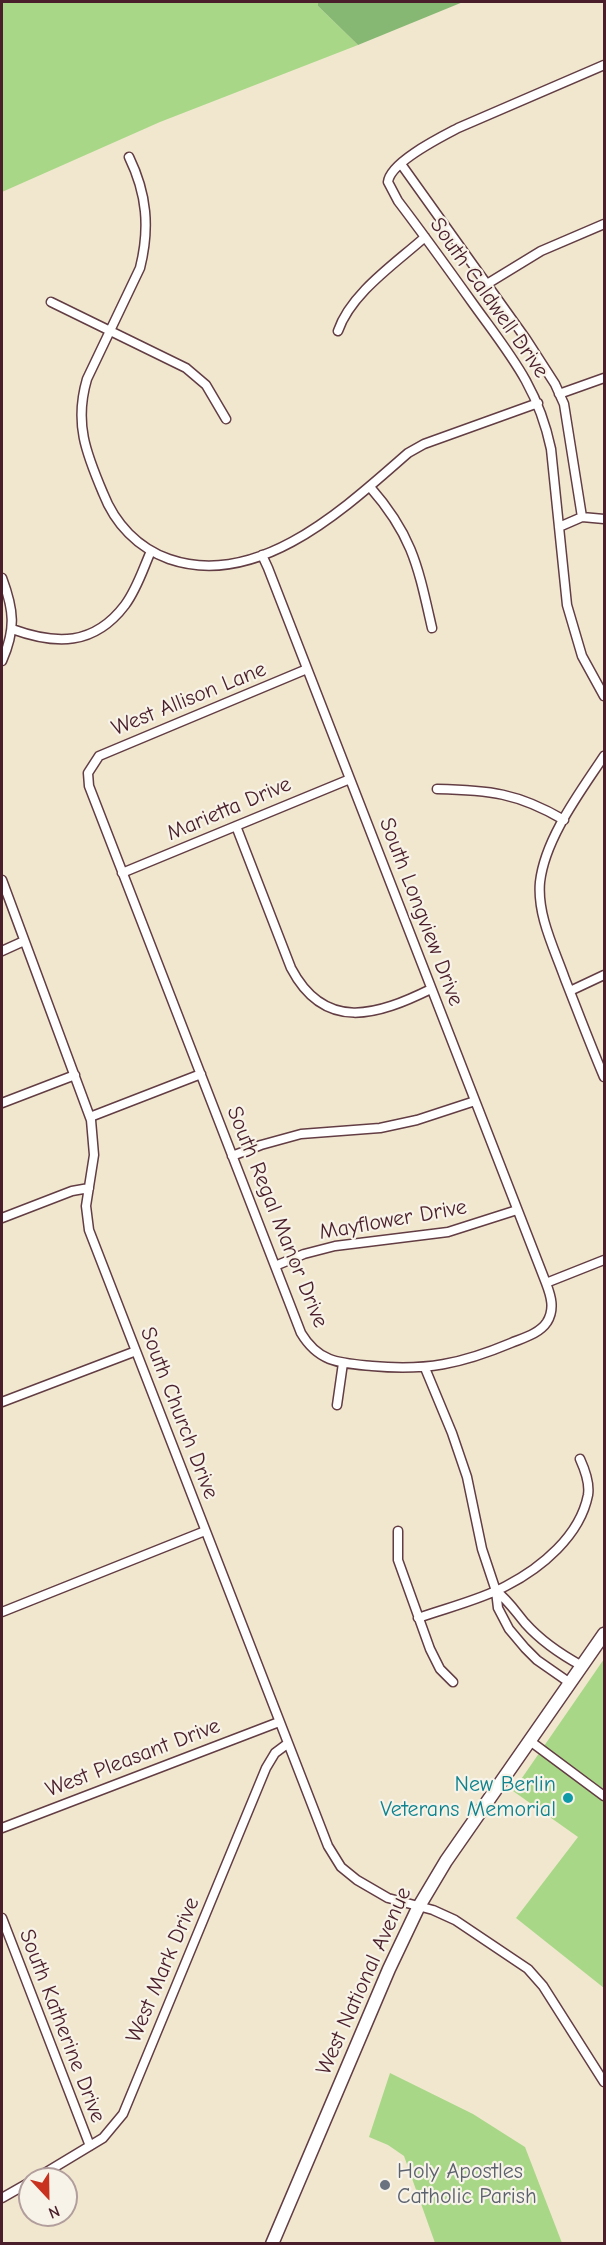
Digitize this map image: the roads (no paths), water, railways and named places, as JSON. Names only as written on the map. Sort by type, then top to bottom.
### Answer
[{"type":"main road","name":"West National Avenue","points":[[273,2244],[389,1969],[418,1908],[446,1862],[604,1634]]},
{"type":"street","points":[[401,164],[436,139],[458,128],[604,65]]},
{"type":"street","points":[[129,157],[141,185],[145,203],[146,234],[140,268],[87,379],[80,408],[82,438],[108,506],[127,532],[151,551],[180,563],[206,566],[229,565],[262,555],[303,537],[325,524],[408,453],[424,444],[538,403]]},
{"type":"street","name":"South Caldwell Drive","points":[[582,517],[570,436],[564,404],[559,394],[544,367],[487,284],[401,164],[388,177],[389,186],[508,353],[527,381],[538,403],[551,449],[567,605],[582,656],[604,696]]},
{"type":"street","points":[[487,284],[541,251],[604,224]]},
{"type":"street","points":[[338,331],[341,321],[354,302],[425,237]]},
{"type":"street","points":[[51,302],[195,374],[212,394],[226,419]]},
{"type":"street","points":[[559,394],[604,378]]},
{"type":"street","points":[[370,486],[406,536],[417,564],[432,628]]},
{"type":"street","points":[[559,527],[582,517],[604,519]]},
{"type":"street","points":[[12,629],[40,639],[56,641],[76,638],[100,628],[125,605],[135,589],[151,551]]},
{"type":"street","name":"South Longview Drive","points":[[262,555],[552,1302],[548,1321],[539,1331],[490,1352],[450,1364],[425,1368]]},
{"type":"street","points":[[2,578],[10,604],[12,629],[2,661]]},
{"type":"street","name":"West Allison Lane","points":[[90,769],[99,756],[107,752],[307,669]]},
{"type":"street","points":[[604,756],[564,820],[548,851],[540,882],[541,911],[604,1077]]},
{"type":"street","name":"South Regal Manor Drive","points":[[90,769],[88,786],[301,1333],[308,1344],[319,1354],[343,1364],[404,1369],[425,1368]]},
{"type":"street","name":"Marietta Drive","points":[[122,873],[350,779]]},
{"type":"street","points":[[437,789],[505,794],[529,801],[564,820]]},
{"type":"street","points":[[236,826],[291,968],[312,996],[338,1010],[361,1013],[377,1012],[432,989]]},
{"type":"street","name":"South Church Drive","points":[[2,880],[90,1117],[94,1155],[86,1206],[89,1230],[322,1834],[341,1867],[349,1874],[388,1898],[418,1908],[433,1910],[455,1920],[528,1970],[543,1986],[604,2082]]},
{"type":"street","points":[[2,951],[24,940]]},
{"type":"street","points":[[570,991],[604,975]]},
{"type":"street","points":[[90,1117],[201,1074]]},
{"type":"street","points":[[2,1103],[75,1075]]},
{"type":"street","points":[[232,1156],[301,1134],[380,1128],[417,1120],[475,1101]]},
{"type":"street","points":[[2,1218],[72,1191],[89,1188]]},
{"type":"street","name":"Mayflower Drive","points":[[275,1266],[304,1254],[334,1246],[448,1232],[517,1210]]},
{"type":"street","points":[[546,1283],[604,1260]]},
{"type":"street","points":[[2,1402],[136,1351]]},
{"type":"street","points":[[337,1405],[343,1364]]},
{"type":"street","points":[[425,1368],[458,1449],[469,1487],[482,1549],[496,1591],[498,1608],[509,1629],[537,1660],[570,1683]]},
{"type":"street","points":[[418,1618],[496,1591],[541,1564],[555,1551],[573,1529],[588,1495],[587,1481],[580,1459]]},
{"type":"street","points":[[2,1612],[205,1531]]},
{"type":"street","points":[[398,1531],[398,1560],[418,1618],[434,1660],[453,1682]]},
{"type":"street","points":[[496,1591],[510,1602],[524,1622],[557,1653],[582,1666]]},
{"type":"street","name":"West Pleasant Drive","points":[[2,1828],[279,1722]]},
{"type":"street","points":[[530,1741],[604,1796]]},
{"type":"street","name":"West Mark Drive","points":[[55,2167],[110,2132],[123,2114],[266,1768],[275,1753],[287,1744]]},
{"type":"street","name":"South Katherine Drive","points":[[2,1918],[90,2146]]},
{"type":"street","points":[[2,2198],[18,2189]]},
{"type":"place","name":"New Berlin Veterans Memorial","points":[[568,1798]]},
{"type":"place","name":"Holy Apostles Catholic Parish","points":[[385,2185]]}]
